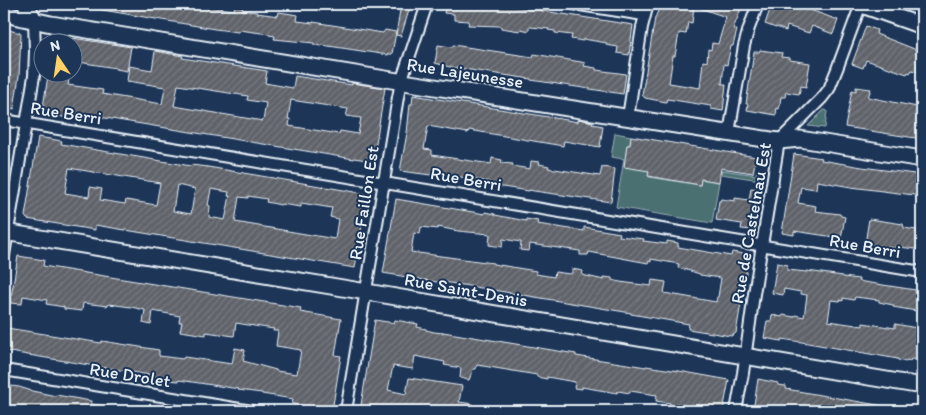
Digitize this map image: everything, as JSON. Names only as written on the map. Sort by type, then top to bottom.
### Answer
[{"type":"main road","points":[[26,4],[34,20]]},
{"type":"main road","points":[[34,20],[38,4]]},
{"type":"main road","points":[[861,4],[922,26]]},
{"type":"main road","name":"Rue Lajeunesse","points":[[4,14],[51,24],[401,82],[779,141],[800,139],[922,159]]},
{"type":"main road","name":"Rue Saint-Denis","points":[[6,232],[922,386]]},
{"type":"street","name":"Rue Faillon Est","points":[[346,411],[398,97],[401,82],[427,4]]},
{"type":"street","points":[[573,4],[644,15]]},
{"type":"street","points":[[628,117],[644,15],[648,4]]},
{"type":"street","points":[[729,133],[745,40],[758,4]]},
{"type":"street","name":"Rue de Castelnau Est","points":[[736,411],[779,141],[829,89],[861,4]]},
{"type":"street","points":[[4,254],[6,232],[34,70],[34,20]]},
{"type":"street","name":"Rue Berri","points":[[4,120],[922,272]]},
{"type":"street","name":"Rue Drolet","points":[[4,370],[252,411]]},
{"type":"green space","points":[[824,110],[827,111],[825,128],[808,126]]},
{"type":"green space","points":[[615,133],[631,136],[630,145],[627,145],[626,156],[649,171],[649,177],[700,185],[701,179],[719,182],[712,223],[616,207],[624,159],[611,157]]},
{"type":"green space","points":[[722,170],[756,175],[757,170],[762,171],[760,180],[721,174]]},
{"type":"building","points":[[91,4],[185,4],[234,10],[235,6],[243,7],[242,10],[278,16],[279,12],[298,15],[297,21],[383,33],[385,30],[396,32],[392,54],[388,55],[314,45],[314,43],[274,39],[275,36],[269,34],[215,29],[91,8]]},
{"type":"building","points":[[401,4],[411,4],[401,36],[396,35]]},
{"type":"building","points":[[446,4],[498,4],[633,25],[629,55],[617,53],[618,47],[606,45],[607,43],[571,39],[572,35],[555,33],[555,31],[549,29],[529,27],[529,31],[521,29],[520,31],[501,28],[501,26],[468,25],[469,21],[454,20],[454,14],[444,13]]},
{"type":"building","points":[[661,4],[743,4],[733,29],[737,30],[727,65],[724,64],[722,84],[726,84],[723,111],[711,109],[711,106],[667,99],[666,102],[645,98],[642,95],[655,18]],"holes":[[[694,6],[726,17],[718,44],[712,43],[711,50],[708,49],[707,62],[703,61],[700,88],[669,83],[679,33],[686,34],[688,22],[692,23]]]},
{"type":"building","points":[[772,4],[794,4],[838,20],[833,34],[812,26],[809,33],[787,26],[786,31],[765,24]]},
{"type":"building","points":[[866,26],[877,30],[876,34],[922,52],[922,73],[912,70],[907,74],[866,60],[863,68],[852,64]]},
{"type":"building","points":[[4,29],[21,33],[19,76],[14,109],[4,107]]},
{"type":"building","points":[[82,40],[131,47],[127,71],[82,63]]},
{"type":"building","points":[[438,45],[453,47],[453,45],[533,57],[534,54],[585,63],[584,66],[596,68],[596,70],[626,74],[623,94],[450,67],[435,63]]},
{"type":"building","points":[[760,50],[782,53],[781,57],[810,63],[806,87],[801,86],[799,94],[786,92],[785,97],[781,97],[776,115],[747,110],[748,104],[746,104],[754,52],[759,52]]},
{"type":"building","points":[[155,51],[183,56],[182,58],[267,71],[265,83],[293,88],[295,76],[385,88],[373,161],[69,112],[68,118],[42,113],[47,82],[68,82],[68,85],[103,90],[102,94],[162,104],[165,87],[127,81],[129,66],[152,70]],"holes":[[[178,85],[248,96],[247,100],[266,103],[263,121],[174,106]],[[291,100],[348,109],[346,116],[361,118],[358,134],[340,131],[339,134],[289,126],[290,119],[288,119]]]},
{"type":"building","points":[[856,87],[871,89],[868,97],[922,108],[922,139],[845,127],[852,90],[856,91]]},
{"type":"building","points":[[413,95],[578,122],[578,119],[603,126],[600,147],[564,141],[563,146],[469,130],[468,133],[428,126],[424,149],[432,150],[432,155],[491,164],[492,158],[502,160],[501,163],[530,169],[531,161],[540,162],[539,164],[549,166],[548,168],[600,176],[602,167],[615,169],[611,202],[489,185],[489,182],[432,172],[431,175],[400,171]]},
{"type":"building","points":[[631,136],[756,157],[753,173],[721,168],[719,182],[701,179],[700,185],[648,176],[649,171],[624,167],[627,145],[630,145]]},
{"type":"building","points":[[38,137],[62,141],[61,144],[367,194],[355,268],[95,225],[95,230],[27,219],[25,216]],"holes":[[[69,168],[160,183],[156,205],[126,200],[125,204],[100,200],[102,189],[90,187],[89,197],[65,193]],[[177,185],[195,189],[191,214],[173,211]],[[211,189],[229,192],[228,196],[230,196],[225,220],[209,217],[210,206],[208,205]],[[248,196],[267,199],[266,202],[281,205],[301,207],[301,203],[332,208],[330,217],[338,219],[335,239],[235,222],[239,197],[248,198]]]},
{"type":"building","points":[[794,154],[862,167],[922,175],[922,196],[817,181],[816,189],[801,187],[798,203],[816,206],[815,211],[840,214],[845,217],[841,238],[794,231],[794,235],[782,233]]},
{"type":"building","points":[[751,188],[760,189],[753,230],[741,229],[742,224],[716,220],[721,199],[749,200]]},
{"type":"building","points":[[396,199],[485,214],[485,212],[526,221],[526,219],[538,221],[537,224],[584,231],[584,227],[620,233],[619,236],[644,239],[643,241],[667,244],[667,241],[678,243],[678,247],[731,256],[732,252],[749,255],[736,333],[731,336],[688,329],[689,324],[631,313],[383,273]],"holes":[[[421,227],[438,229],[438,227],[490,234],[489,245],[502,247],[503,239],[521,242],[520,250],[529,251],[530,244],[580,251],[580,255],[588,255],[589,252],[648,263],[649,261],[651,262],[651,259],[679,264],[678,268],[700,275],[721,278],[718,297],[716,302],[664,293],[666,282],[652,280],[651,286],[620,282],[604,277],[604,280],[582,275],[583,271],[572,269],[570,274],[555,272],[554,277],[536,274],[536,271],[493,263],[411,252],[414,233],[420,234]]]},
{"type":"building","points":[[869,219],[903,224],[904,228],[922,231],[922,250],[865,244]]},
{"type":"building","points":[[18,256],[44,260],[43,266],[301,308],[300,312],[341,319],[335,355],[341,356],[332,411],[292,404],[293,399],[262,393],[179,380],[155,381],[156,376],[4,351],[5,330],[7,328],[159,350],[159,356],[183,359],[184,357],[232,364],[235,348],[245,350],[243,361],[276,371],[297,374],[301,350],[276,346],[278,331],[273,331],[274,329],[236,323],[234,336],[206,332],[206,335],[180,331],[182,322],[179,322],[180,316],[153,311],[151,325],[143,323],[145,310],[131,307],[83,303],[82,311],[64,309],[64,307],[46,304],[47,300],[23,296],[22,304],[10,303]]},
{"type":"building","points":[[777,263],[788,265],[787,270],[843,276],[859,279],[858,281],[922,291],[922,312],[893,307],[893,305],[879,302],[879,300],[855,297],[854,300],[843,298],[843,301],[831,300],[828,321],[863,326],[863,323],[895,328],[895,324],[922,329],[922,360],[911,359],[910,361],[906,360],[906,362],[808,343],[764,338],[767,321],[771,321],[772,315],[804,317],[807,295],[784,289],[783,295],[772,293]]},
{"type":"building","points":[[375,320],[394,323],[395,320],[418,324],[417,327],[434,332],[729,380],[723,411],[706,411],[682,406],[682,411],[669,411],[670,403],[656,401],[657,395],[630,391],[630,393],[618,391],[617,393],[582,387],[582,389],[574,388],[575,382],[547,377],[547,379],[537,377],[537,375],[477,365],[476,369],[473,369],[469,380],[460,378],[461,368],[444,365],[445,362],[415,356],[413,369],[393,366],[388,390],[406,394],[409,378],[462,386],[459,402],[473,404],[472,411],[360,411]]},
{"type":"building","points":[[758,379],[778,383],[778,385],[786,386],[786,389],[889,407],[888,411],[753,411]]},
{"type":"building","points":[[4,385],[91,401],[91,404],[108,406],[107,411],[4,411]]}]
